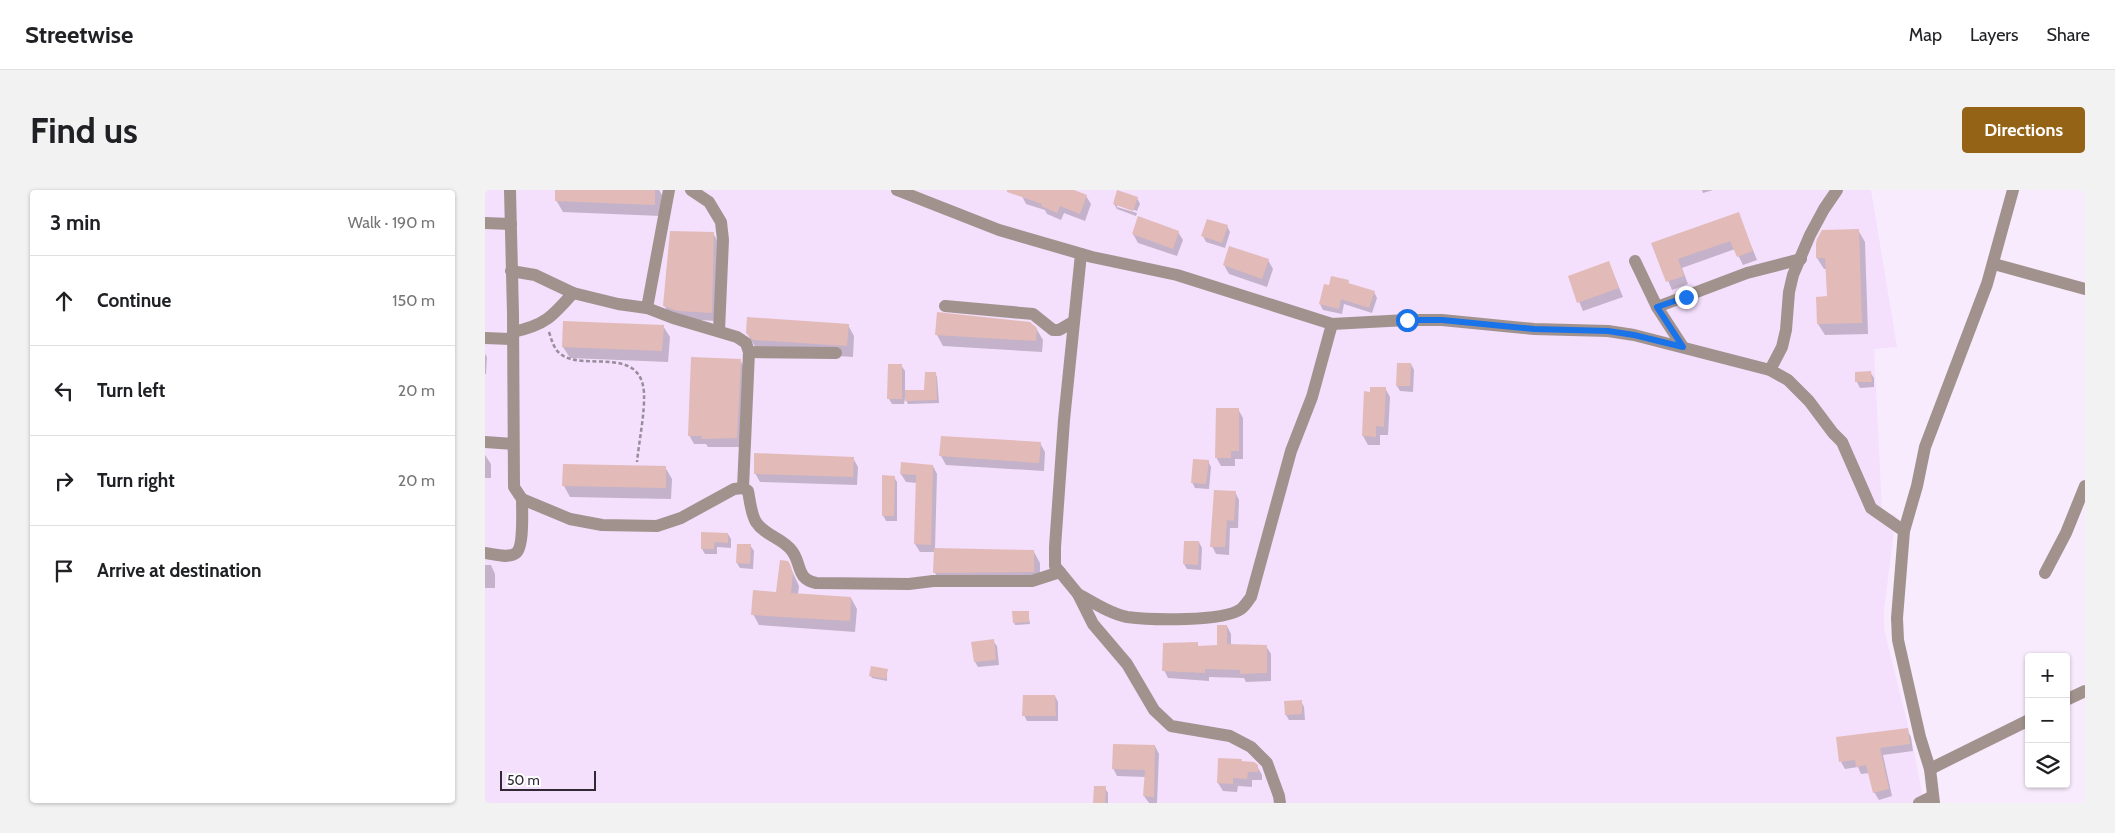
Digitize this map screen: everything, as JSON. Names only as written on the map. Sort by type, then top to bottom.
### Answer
[{"type":"street","points":[[510,190],[514,487],[522,499],[570,519],[602,525],[657,526],[681,518],[734,488],[743,488],[748,491],[754,520],[762,530],[784,543],[793,551],[802,576],[807,582],[909,584],[933,581],[1032,581],[1060,572]]},
{"type":"street","points":[[647,308],[669,190]]},
{"type":"street","points":[[691,190],[709,202],[721,222],[723,240],[719,331]]},
{"type":"street","points":[[897,190],[999,230],[1081,254],[1177,276],[1332,324],[1442,320],[1534,329],[1608,331],[1634,335],[1770,370],[1788,380],[1809,401],[1842,442],[1871,508],[1904,531]]},
{"type":"street","points":[[1770,370],[1782,347],[1793,275],[1815,226],[1837,190]]},
{"type":"street","points":[[1919,803],[1934,800],[1929,769],[1898,640],[1897,618],[1904,531],[1917,486],[1925,447],[1994,264],[2013,190]]},
{"type":"street","points":[[485,223],[511,224]]},
{"type":"street","points":[[1081,254],[1064,420],[1055,566],[1078,594],[1093,624],[1127,664],[1154,710],[1171,726],[1230,736],[1251,747],[1267,763],[1280,803]]},
{"type":"street","points":[[1657,307],[1747,273],[1801,259]]},
{"type":"street","points":[[1635,261],[1657,307],[1683,347]]},
{"type":"street","points":[[1994,264],[2085,289]]},
{"type":"street","points":[[511,271],[535,275],[573,293],[618,304],[647,308],[673,318],[737,337],[746,343],[749,352],[743,488]]},
{"type":"street","points":[[485,338],[513,336],[533,328],[546,321],[573,293]]},
{"type":"street","points":[[945,306],[1033,314],[1053,330],[1059,330],[1073,322]]},
{"type":"street","points":[[1078,594],[1112,612],[1127,616],[1206,619],[1224,616],[1241,609],[1251,597],[1291,451],[1312,397],[1332,324]]},
{"type":"street","points":[[749,352],[836,353]]},
{"type":"street","points":[[485,442],[513,444]]},
{"type":"street","points":[[2045,573],[2083,501],[2085,486]]},
{"type":"street","points":[[485,553],[507,556],[516,553],[521,546],[522,499]]},
{"type":"street","points":[[2070,698],[2085,692]]},
{"type":"street","points":[[1929,769],[1996,738],[2025,722]]},
{"type":"path","points":[[546,321],[555,348],[563,356],[619,364],[633,368],[639,377],[644,392],[637,462]]},
{"type":"shaded area","points":[[485,190],[1871,190],[1897,347],[1874,349],[1882,512],[1896,515],[1884,610],[1884,629],[1913,746],[1924,803],[485,803]]},
{"type":"building","points":[[555,190],[655,190],[655,205],[555,201]]},
{"type":"building","points":[[1007,190],[1074,190],[1087,195],[1080,214],[1060,206],[1057,213],[1041,206],[1042,204],[1007,192]]},
{"type":"building","points":[[1117,190],[1138,197],[1133,211],[1113,204]]},
{"type":"building","points":[[1739,212],[1753,251],[1737,257],[1730,241],[1678,259],[1684,276],[1666,282],[1651,243]]},
{"type":"building","points":[[1138,216],[1179,231],[1173,249],[1132,234]]},
{"type":"building","points":[[1207,219],[1228,225],[1222,243],[1201,236]]},
{"type":"building","points":[[1859,229],[1862,323],[1817,324],[1816,297],[1827,296],[1825,258],[1816,258],[1817,239],[1822,230]]},
{"type":"building","points":[[670,231],[714,232],[712,313],[678,311],[663,306]]},
{"type":"building","points":[[1229,246],[1269,259],[1262,279],[1223,265]]},
{"type":"building","points":[[1609,261],[1619,288],[1577,303],[1568,276]]},
{"type":"building","points":[[1331,276],[1349,280],[1348,283],[1375,291],[1369,308],[1341,299],[1339,309],[1319,304],[1324,284],[1329,285]]},
{"type":"building","points":[[937,312],[1030,322],[1037,328],[1036,341],[935,335]]},
{"type":"building","points":[[747,317],[849,324],[847,346],[753,340],[746,333]]},
{"type":"building","points":[[563,321],[664,325],[662,351],[562,347]]},
{"type":"building","points":[[691,357],[741,359],[737,438],[701,439],[702,436],[688,436]]},
{"type":"building","points":[[1397,363],[1411,363],[1410,386],[1396,386]]},
{"type":"building","points":[[888,364],[902,364],[902,399],[887,399]]},
{"type":"building","points":[[1871,371],[1872,382],[1855,382],[1855,372]]},
{"type":"building","points":[[925,372],[936,372],[937,400],[905,401],[905,390],[924,390]]},
{"type":"building","points":[[1370,387],[1386,387],[1384,427],[1376,426],[1376,437],[1362,436],[1364,391],[1370,392]]},
{"type":"building","points":[[1216,408],[1239,408],[1239,451],[1231,451],[1231,458],[1215,458]]},
{"type":"building","points":[[941,436],[1041,442],[1039,463],[939,456]]},
{"type":"building","points":[[754,453],[854,457],[853,477],[754,474]]},
{"type":"building","points":[[1193,459],[1209,460],[1206,484],[1191,483]]},
{"type":"building","points":[[901,462],[933,465],[931,545],[914,544],[916,475],[900,474]]},
{"type":"building","points":[[563,464],[666,466],[666,488],[562,486]]},
{"type":"building","points":[[882,475],[895,476],[894,516],[882,516]]},
{"type":"building","points":[[1214,490],[1236,491],[1234,521],[1227,520],[1225,547],[1210,547]]},
{"type":"building","points":[[701,532],[728,533],[728,543],[714,542],[714,549],[701,549]]},
{"type":"building","points":[[1184,541],[1199,541],[1198,565],[1183,564]]},
{"type":"building","points":[[737,544],[751,544],[750,564],[736,563]]},
{"type":"building","points":[[934,548],[1034,550],[1034,572],[933,573]]},
{"type":"building","points":[[780,560],[788,561],[790,564],[793,574],[791,593],[851,597],[850,621],[751,615],[753,590],[776,592]]},
{"type":"building","points":[[1012,611],[1029,611],[1029,622],[1013,623]]},
{"type":"building","points":[[1217,625],[1227,625],[1227,644],[1267,645],[1267,673],[1240,674],[1240,670],[1205,669],[1205,673],[1162,671],[1163,643],[1198,642],[1198,646],[1217,645]]},
{"type":"building","points":[[994,639],[996,660],[974,662],[971,642]]},
{"type":"building","points":[[871,666],[888,669],[886,679],[869,676]]},
{"type":"building","points":[[1023,695],[1055,695],[1056,716],[1022,716]]},
{"type":"building","points":[[1302,700],[1302,714],[1285,715],[1284,701]]},
{"type":"building","points":[[1908,728],[1910,744],[1880,748],[1889,789],[1873,793],[1866,765],[1856,767],[1855,760],[1839,762],[1836,737]]},
{"type":"building","points":[[1113,744],[1155,745],[1154,797],[1143,796],[1145,770],[1112,769]]},
{"type":"building","points":[[1218,758],[1242,759],[1241,761],[1254,762],[1258,765],[1258,772],[1248,772],[1247,779],[1233,778],[1233,784],[1217,783]]},
{"type":"building","points":[[1094,786],[1106,786],[1105,803],[1093,803]]},
{"type":"route","points":[[1407,320],[1442,320],[1534,329],[1608,331],[1634,335],[1683,347],[1657,307],[1686,297]]}]
